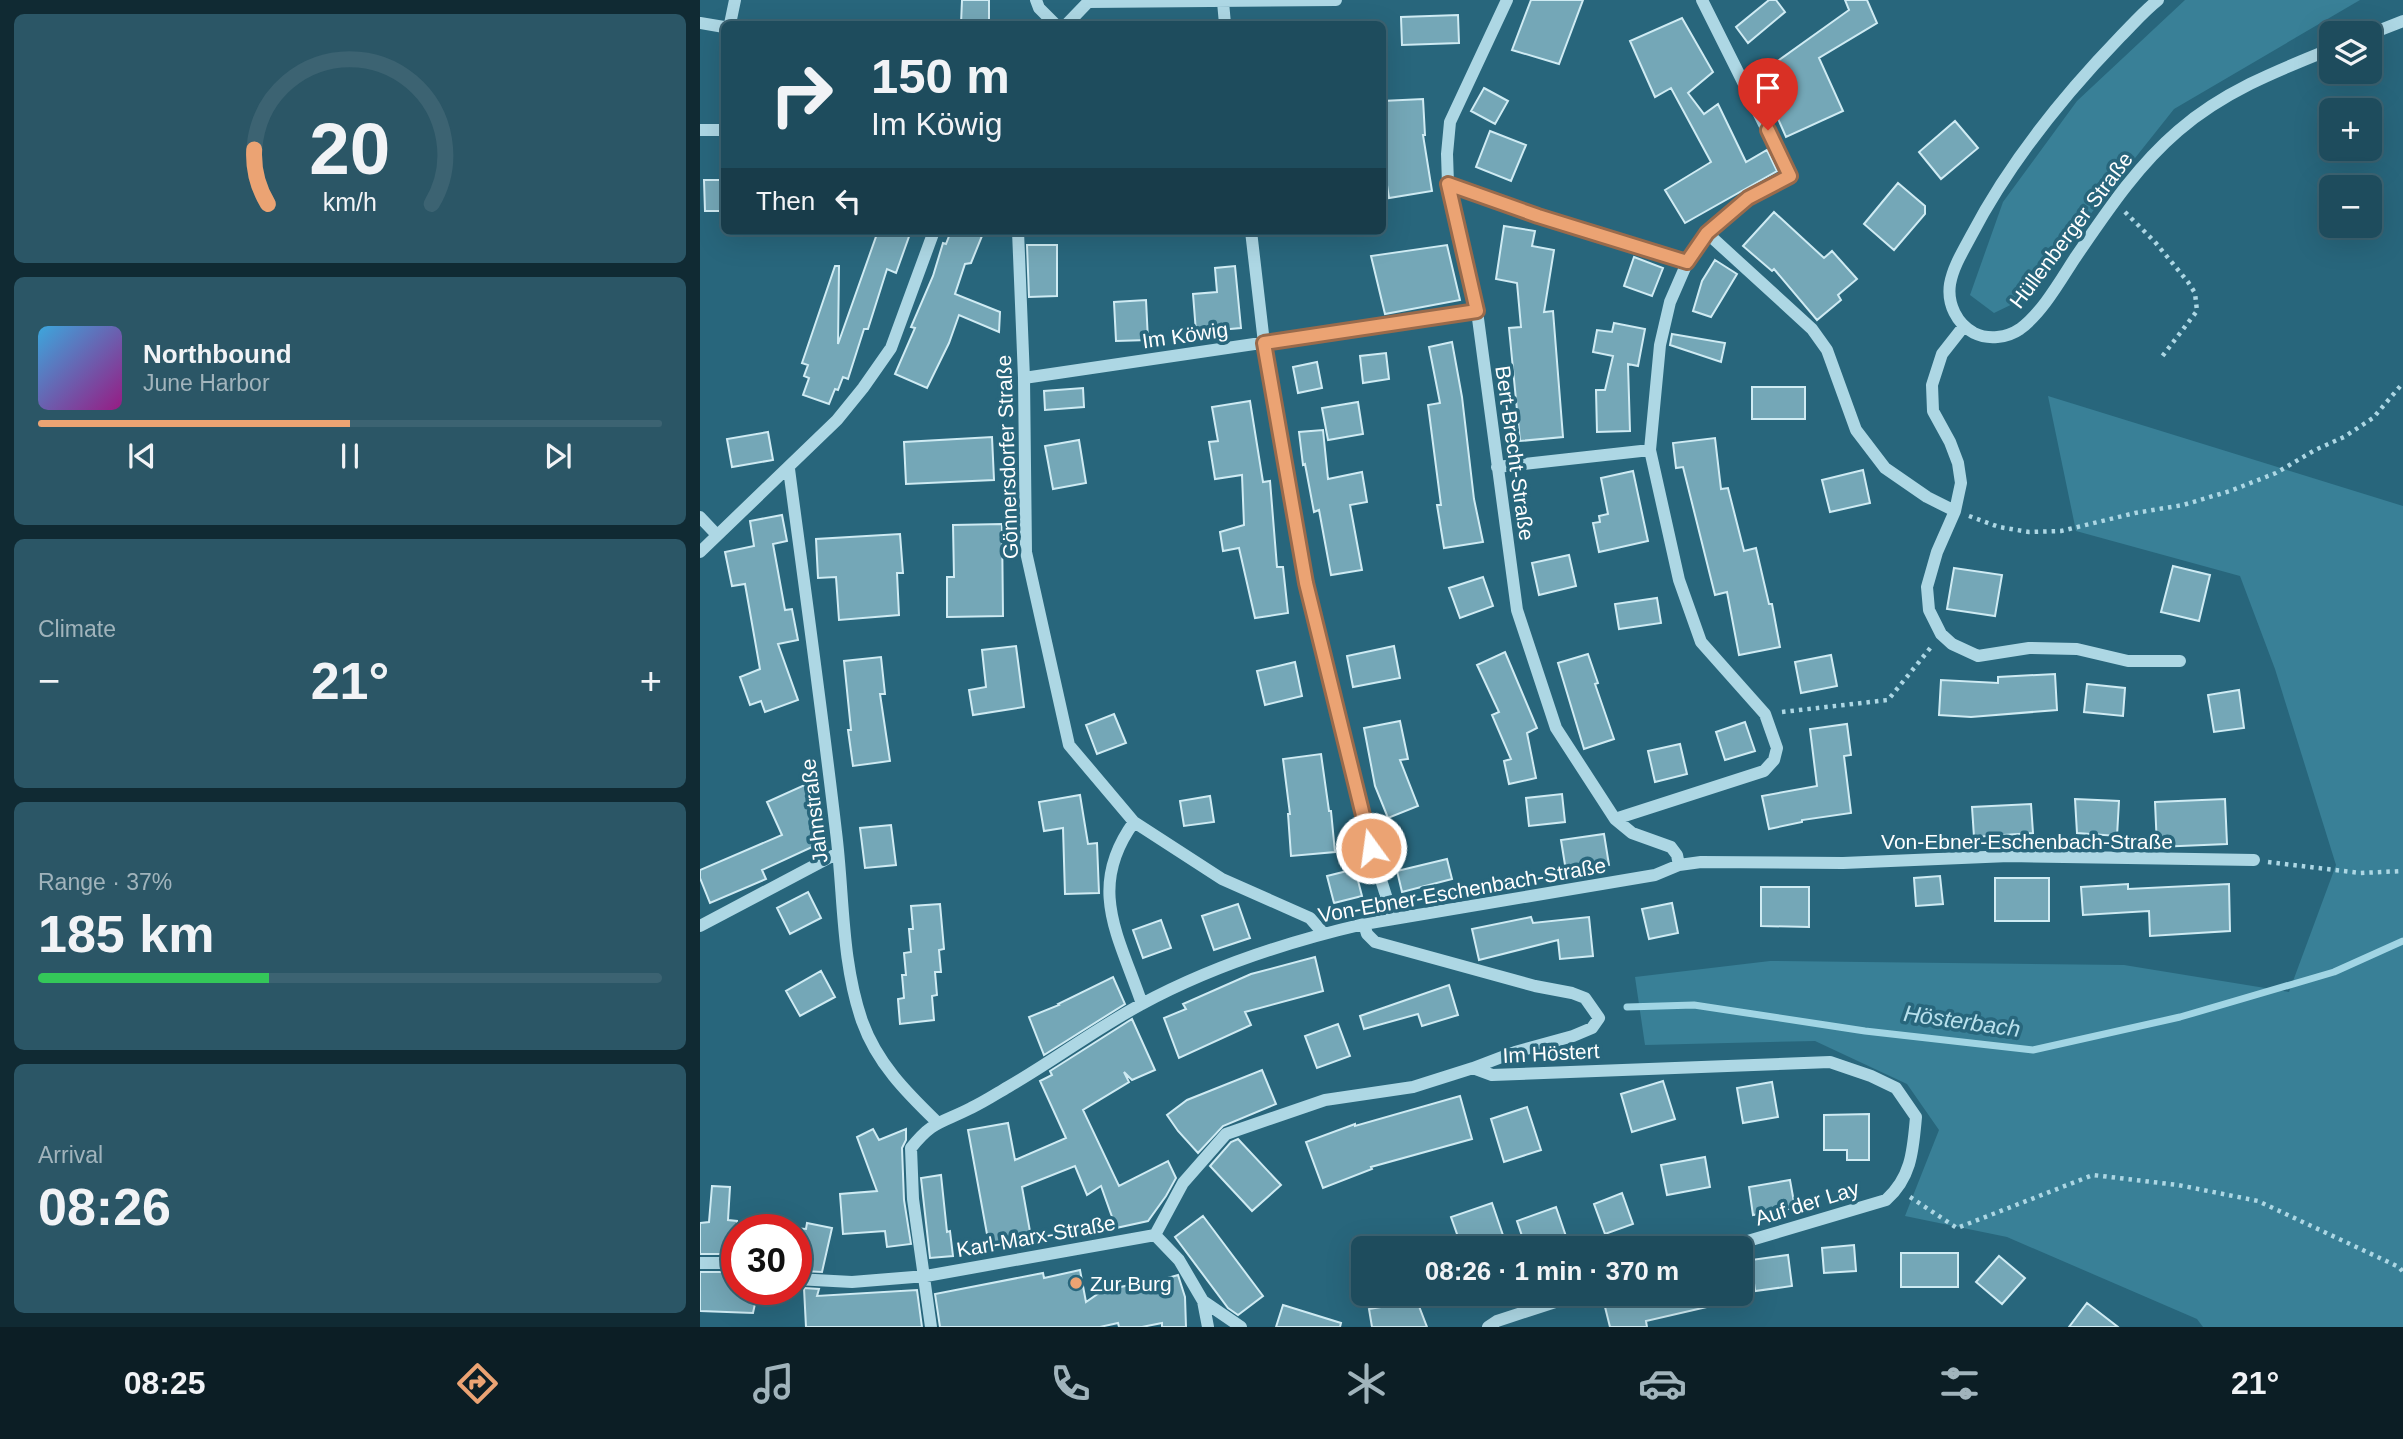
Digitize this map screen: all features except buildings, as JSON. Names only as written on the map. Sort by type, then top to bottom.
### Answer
[{"type":"street","points":[[731,21],[735,0]]},
{"type":"street","points":[[1036,0],[1039,8],[1052,21]]},
{"type":"street","points":[[1070,21],[1089,1],[1336,0]]},
{"type":"street","name":"Bert-Brecht-Straße","points":[[1507,0],[1450,122],[1447,154],[1448,184],[1477,311],[1517,610],[1556,728],[1615,819],[1632,833],[1671,846],[1679,865]]},
{"type":"street","points":[[1615,819],[1765,771],[1774,761],[1777,748],[1765,714],[1701,642],[1679,580],[1650,450],[1660,345],[1670,302],[1687,262],[1707,233],[1748,198],[1790,176],[1702,0]]},
{"type":"street","points":[[2158,0],[2089,69],[2037,133],[1982,213],[1957,263],[1950,284],[1951,303],[1964,326],[1942,354],[1932,385],[1933,411],[1950,442],[1958,463],[1961,483],[1955,511],[1937,552],[1927,587],[1929,610],[1941,634],[1952,644],[1978,656],[2029,648],[2077,649],[2128,661],[2180,661]]},
{"type":"street","points":[[1223,2],[1225,21]]},
{"type":"street","points":[[2382,29],[2403,21]]},
{"type":"street","points":[[700,23],[721,26]]},
{"type":"street","name":"Hüllenberger Straße","points":[[1964,326],[1977,334],[1992,338],[2007,336],[2020,329],[2046,300],[2114,201],[2145,163],[2178,131],[2225,96],[2271,73],[2319,54]]},
{"type":"street","points":[[700,131],[721,130]]},
{"type":"street","points":[[1448,184],[1538,216],[1687,262]]},
{"type":"street","points":[[1707,233],[1812,329],[1827,350],[1856,430],[1885,468],[1927,497],[1955,511]]},
{"type":"street","points":[[700,552],[837,420],[891,348],[932,235]]},
{"type":"street","name":"Gönnersdorfer Straße","points":[[1018,235],[1024,378],[1026,552],[1069,745],[1134,822],[1222,880],[1310,918],[1323,933]]},
{"type":"street","points":[[1251,235],[1264,343],[1306,583],[1371,848],[1393,918]]},
{"type":"street","name":"Im Köwig","points":[[1024,378],[1477,311]]},
{"type":"street","points":[[1497,467],[1650,450]]},
{"type":"street","name":"Jahnstraße","points":[[789,469],[838,853],[850,977],[863,1022],[877,1055],[903,1090],[937,1122]]},
{"type":"street","points":[[700,517],[717,535]]},
{"type":"street","points":[[1134,822],[1121,840],[1110,867],[1109,907],[1142,1003]]},
{"type":"street","points":[[700,926],[838,853]]},
{"type":"street","name":"Von-Ebner-Eschenbach-Straße","points":[[932,1327],[913,1199],[911,1148],[923,1132],[937,1122],[970,1109],[1041,1068],[1142,1003],[1255,954],[1323,933],[1393,918],[1655,874],[1679,865],[1701,862],[1843,863],[2009,856],[2254,860]]},
{"type":"street","points":[[1364,924],[1367,934],[1375,942],[1585,998],[1599,1018],[1592,1028],[1573,1036],[1515,1052],[1473,1068]]},
{"type":"street","name":"Im Höstert","points":[[1155,1235],[1184,1183],[1226,1134],[1325,1100],[1413,1087],[1473,1068],[1492,1075],[1830,1062],[1896,1088],[1916,1117],[1912,1157],[1898,1189]]},
{"type":"street","name":"Auf der Lay","points":[[1753,1239],[1886,1200],[1898,1189]]},
{"type":"street","points":[[1155,1235],[1179,1260],[1203,1301],[1208,1327]]},
{"type":"street","name":"Karl-Marx-Straße","points":[[812,1280],[852,1282],[926,1276],[1155,1235]]},
{"type":"street","points":[[700,1263],[721,1263]]},
{"type":"street","points":[[1203,1301],[1241,1327]]},
{"type":"street","points":[[1488,1327],[1497,1321],[1543,1306]]},
{"type":"path","points":[[2114,201],[2155,242],[2195,293],[2197,311],[2161,358]]},
{"type":"path","points":[[1955,511],[1999,527],[2029,532],[2061,531],[2195,502],[2276,472],[2344,437],[2373,418],[2403,383]]},
{"type":"path","points":[[1765,714],[1888,700],[1941,634]]},
{"type":"path","points":[[2254,860],[2360,873],[2403,871]]},
{"type":"path","points":[[1898,1189],[1957,1228],[2093,1175],[2178,1185],[2258,1201],[2401,1269]]},
{"type":"shaded area","points":[[2185,0],[2360,0],[2324,21],[2319,21],[2319,24],[2174,109],[2023,299],[1994,313],[1970,295],[2003,202],[2077,101]]},
{"type":"shaded area","points":[[2048,396],[2403,506],[2403,1327],[2203,1327],[2197,1319],[2007,1237],[1905,1216],[1939,1130],[1907,1084],[1815,1041],[1645,1045],[1635,977],[1770,961],[2124,965],[2289,992],[2336,865],[2275,669],[2240,576],[2076,531]]},
{"type":"waterway","name":"Hösterbach","points":[[1627,1007],[1694,1005],[1865,1031],[2033,1050],[2180,1017],[2334,972],[2403,941]]},
{"type":"place","name":"Zur Burg","points":[[1076,1283]]},
{"type":"route","points":[[1371,848],[1306,583],[1264,343],[1477,311],[1448,184],[1538,216],[1687,262],[1707,233],[1748,198],[1790,176],[1768,130]]}]
